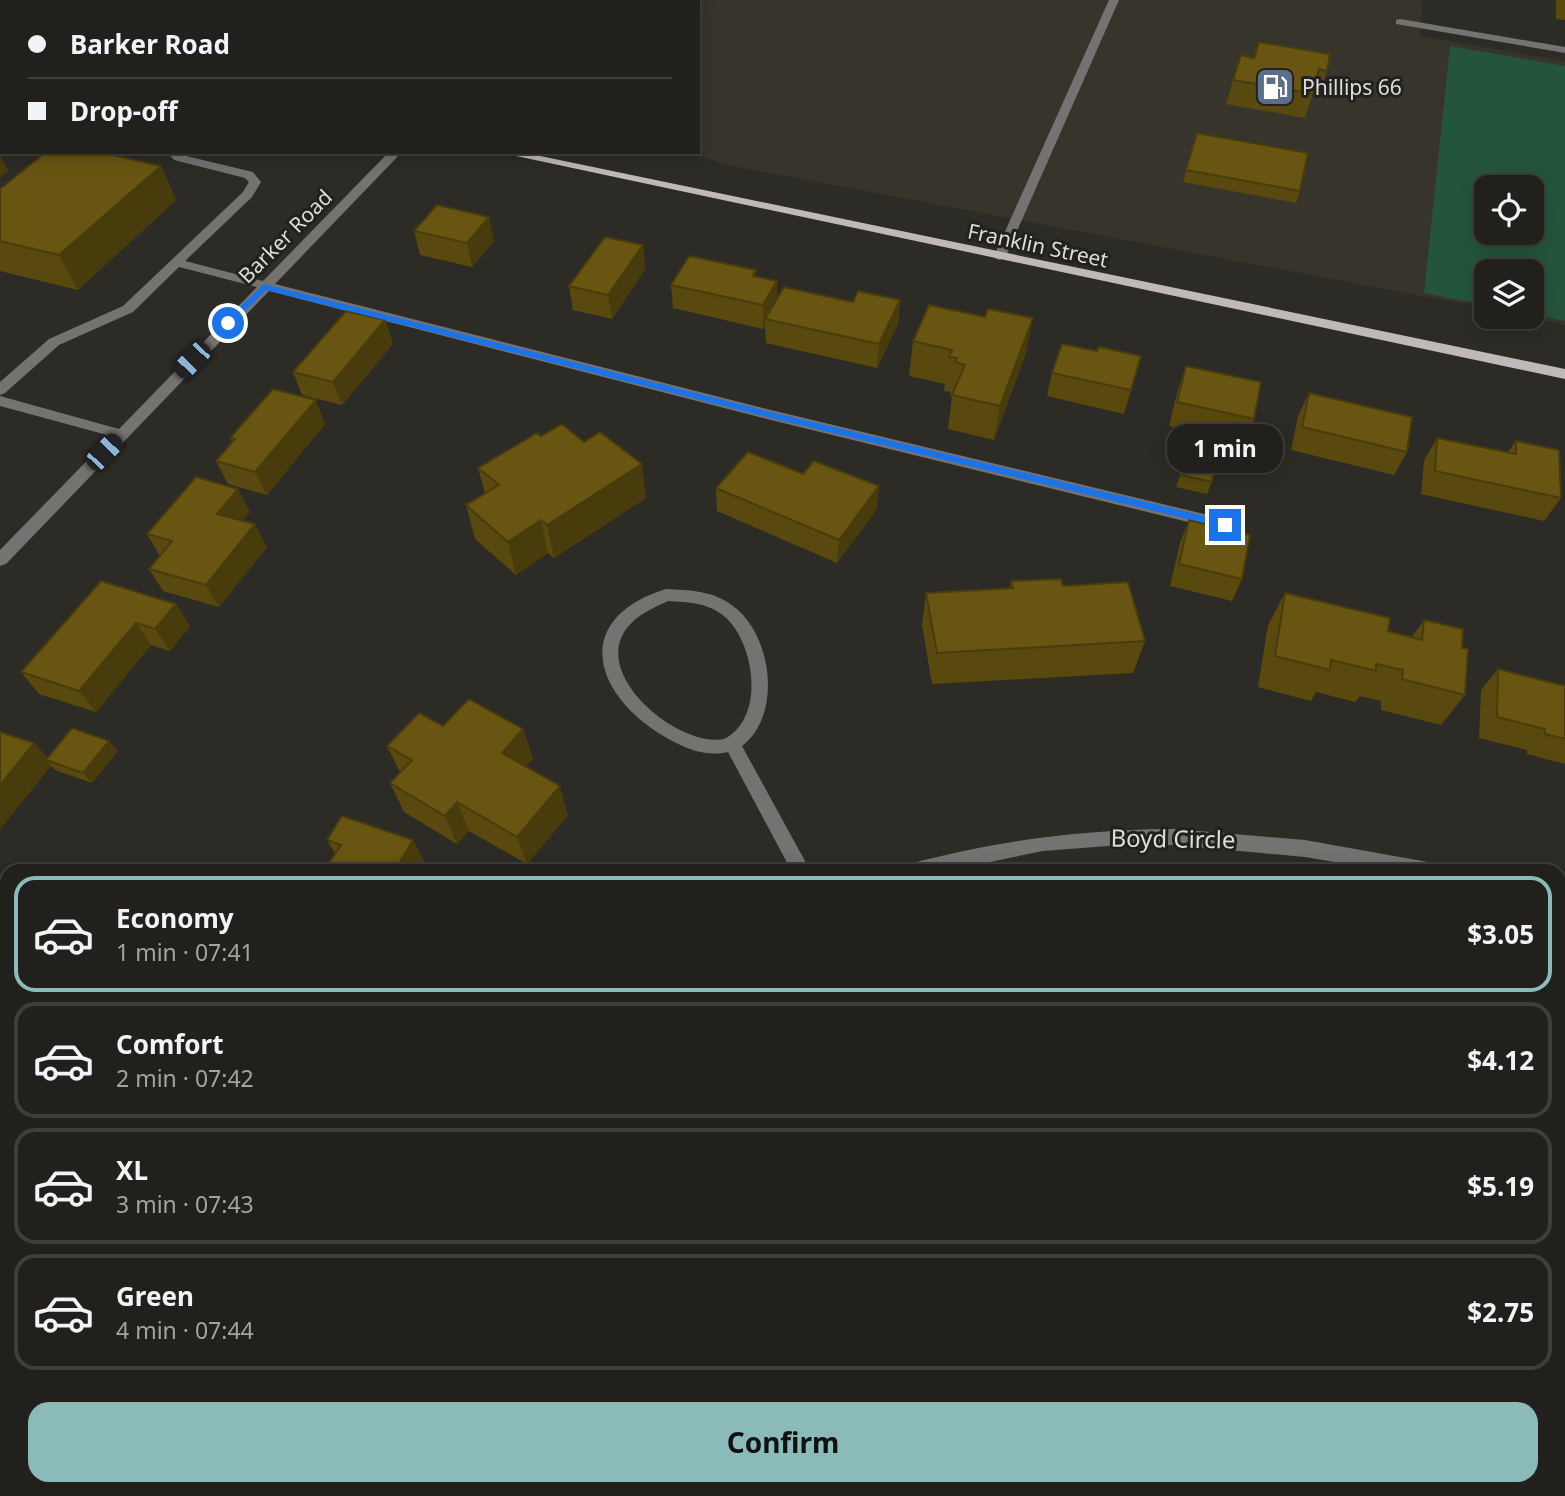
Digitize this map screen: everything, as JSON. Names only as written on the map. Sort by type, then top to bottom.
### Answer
[{"type":"main road","name":"Franklin Street","points":[[512,154],[1565,374]]},
{"type":"street","points":[[1000,257],[1114,0]]},
{"type":"street","points":[[1400,22],[1565,50]]},
{"type":"street","points":[[0,390],[54,342],[128,309],[248,194],[255,182],[249,175],[178,158],[175,154]]},
{"type":"street","name":"Barker Road","points":[[0,560],[394,154]]},
{"type":"street","points":[[177,262],[784,419],[1225,525]]},
{"type":"street","points":[[0,401],[121,434]]},
{"type":"street","points":[[666,596],[694,596],[720,604],[739,621],[754,648],[758,678],[757,707],[747,732],[732,744],[709,747],[678,736],[649,719],[626,699],[613,678],[609,656],[613,637],[625,618],[643,603],[666,596]]},
{"type":"street","points":[[732,744],[798,864]]},
{"type":"street","name":"Boyd Circle","points":[[935,864],[1020,845],[1086,837],[1144,835],[1247,840],[1400,864]]},
{"type":"shaded area","points":[[700,0],[1423,0],[1419,36],[1565,61],[1565,325],[1544,321],[1544,259],[1474,259],[1474,306],[727,165],[695,154],[700,154]]},
{"type":"green space","points":[[1450,46],[1565,66],[1565,321],[1544,317],[1544,259],[1474,259],[1474,303],[1424,293]]},
{"type":"building","points":[[1259,42],[1330,54],[1327,71],[1319,69],[1313,94],[1233,80],[1241,55],[1254,58]]},
{"type":"building","points":[[1197,133],[1308,153],[1300,191],[1186,170]]},
{"type":"building","points":[[44,154],[108,154],[161,166],[59,255],[0,241],[0,189]]},
{"type":"building","points":[[437,205],[489,217],[467,243],[414,231]]},
{"type":"building","points":[[605,237],[643,245],[608,295],[569,286]]},
{"type":"building","points":[[689,256],[756,270],[753,276],[777,281],[763,305],[671,285]]},
{"type":"building","points":[[784,287],[853,302],[858,291],[900,300],[879,344],[765,319]]},
{"type":"building","points":[[929,305],[985,317],[988,309],[1033,318],[1000,406],[952,395],[965,365],[955,362],[957,358],[949,357],[952,350],[913,341]]},
{"type":"building","points":[[346,311],[385,320],[333,382],[293,372]]},
{"type":"building","points":[[1062,344],[1097,351],[1099,347],[1141,356],[1131,390],[1052,373]]},
{"type":"building","points":[[1186,366],[1261,382],[1254,419],[1177,402]]},
{"type":"building","points":[[273,389],[316,400],[255,472],[216,461],[235,439],[230,438]]},
{"type":"building","points":[[1309,393],[1412,417],[1407,452],[1302,427]]},
{"type":"building","points":[[562,424],[584,442],[600,432],[642,464],[547,525],[541,520],[508,542],[466,505],[499,485],[478,468],[537,433],[541,436]]},
{"type":"building","points":[[1437,438],[1516,454],[1516,441],[1559,450],[1561,498],[1435,471]]},
{"type":"building","points":[[748,452],[803,474],[814,461],[879,486],[839,540],[716,488]]},
{"type":"building","points":[[1185,460],[1215,468],[1212,482],[1181,475]]},
{"type":"building","points":[[196,477],[238,489],[217,514],[255,524],[206,585],[149,569],[172,541],[147,534]]},
{"type":"building","points":[[1189,520],[1250,535],[1242,579],[1179,564]]},
{"type":"building","points":[[1061,579],[1063,586],[1128,582],[1145,641],[937,653],[926,593],[1013,588],[1011,581]]},
{"type":"building","points":[[101,581],[176,604],[155,629],[136,623],[79,691],[21,672]]},
{"type":"building","points":[[1285,593],[1390,618],[1388,631],[1422,640],[1424,620],[1463,629],[1462,648],[1468,649],[1465,695],[1402,679],[1403,670],[1376,664],[1376,671],[1331,660],[1330,670],[1275,656]]},
{"type":"building","points":[[1498,669],[1565,686],[1565,739],[1545,734],[1545,729],[1497,717]]},
{"type":"building","points":[[469,699],[523,729],[502,753],[560,786],[517,837],[457,802],[445,816],[390,783],[412,760],[387,746],[419,713],[443,726]]},
{"type":"building","points":[[72,728],[109,741],[83,773],[46,760]]},
{"type":"building","points":[[0,732],[34,743],[0,785]]},
{"type":"building","points":[[342,816],[413,840],[399,864],[328,864],[341,845],[327,840]]},
{"type":"place","name":"Phillips 66","points":[[1275,87]]},
{"type":"route","points":[[228,323],[264,286],[771,415],[1225,525]]}]
